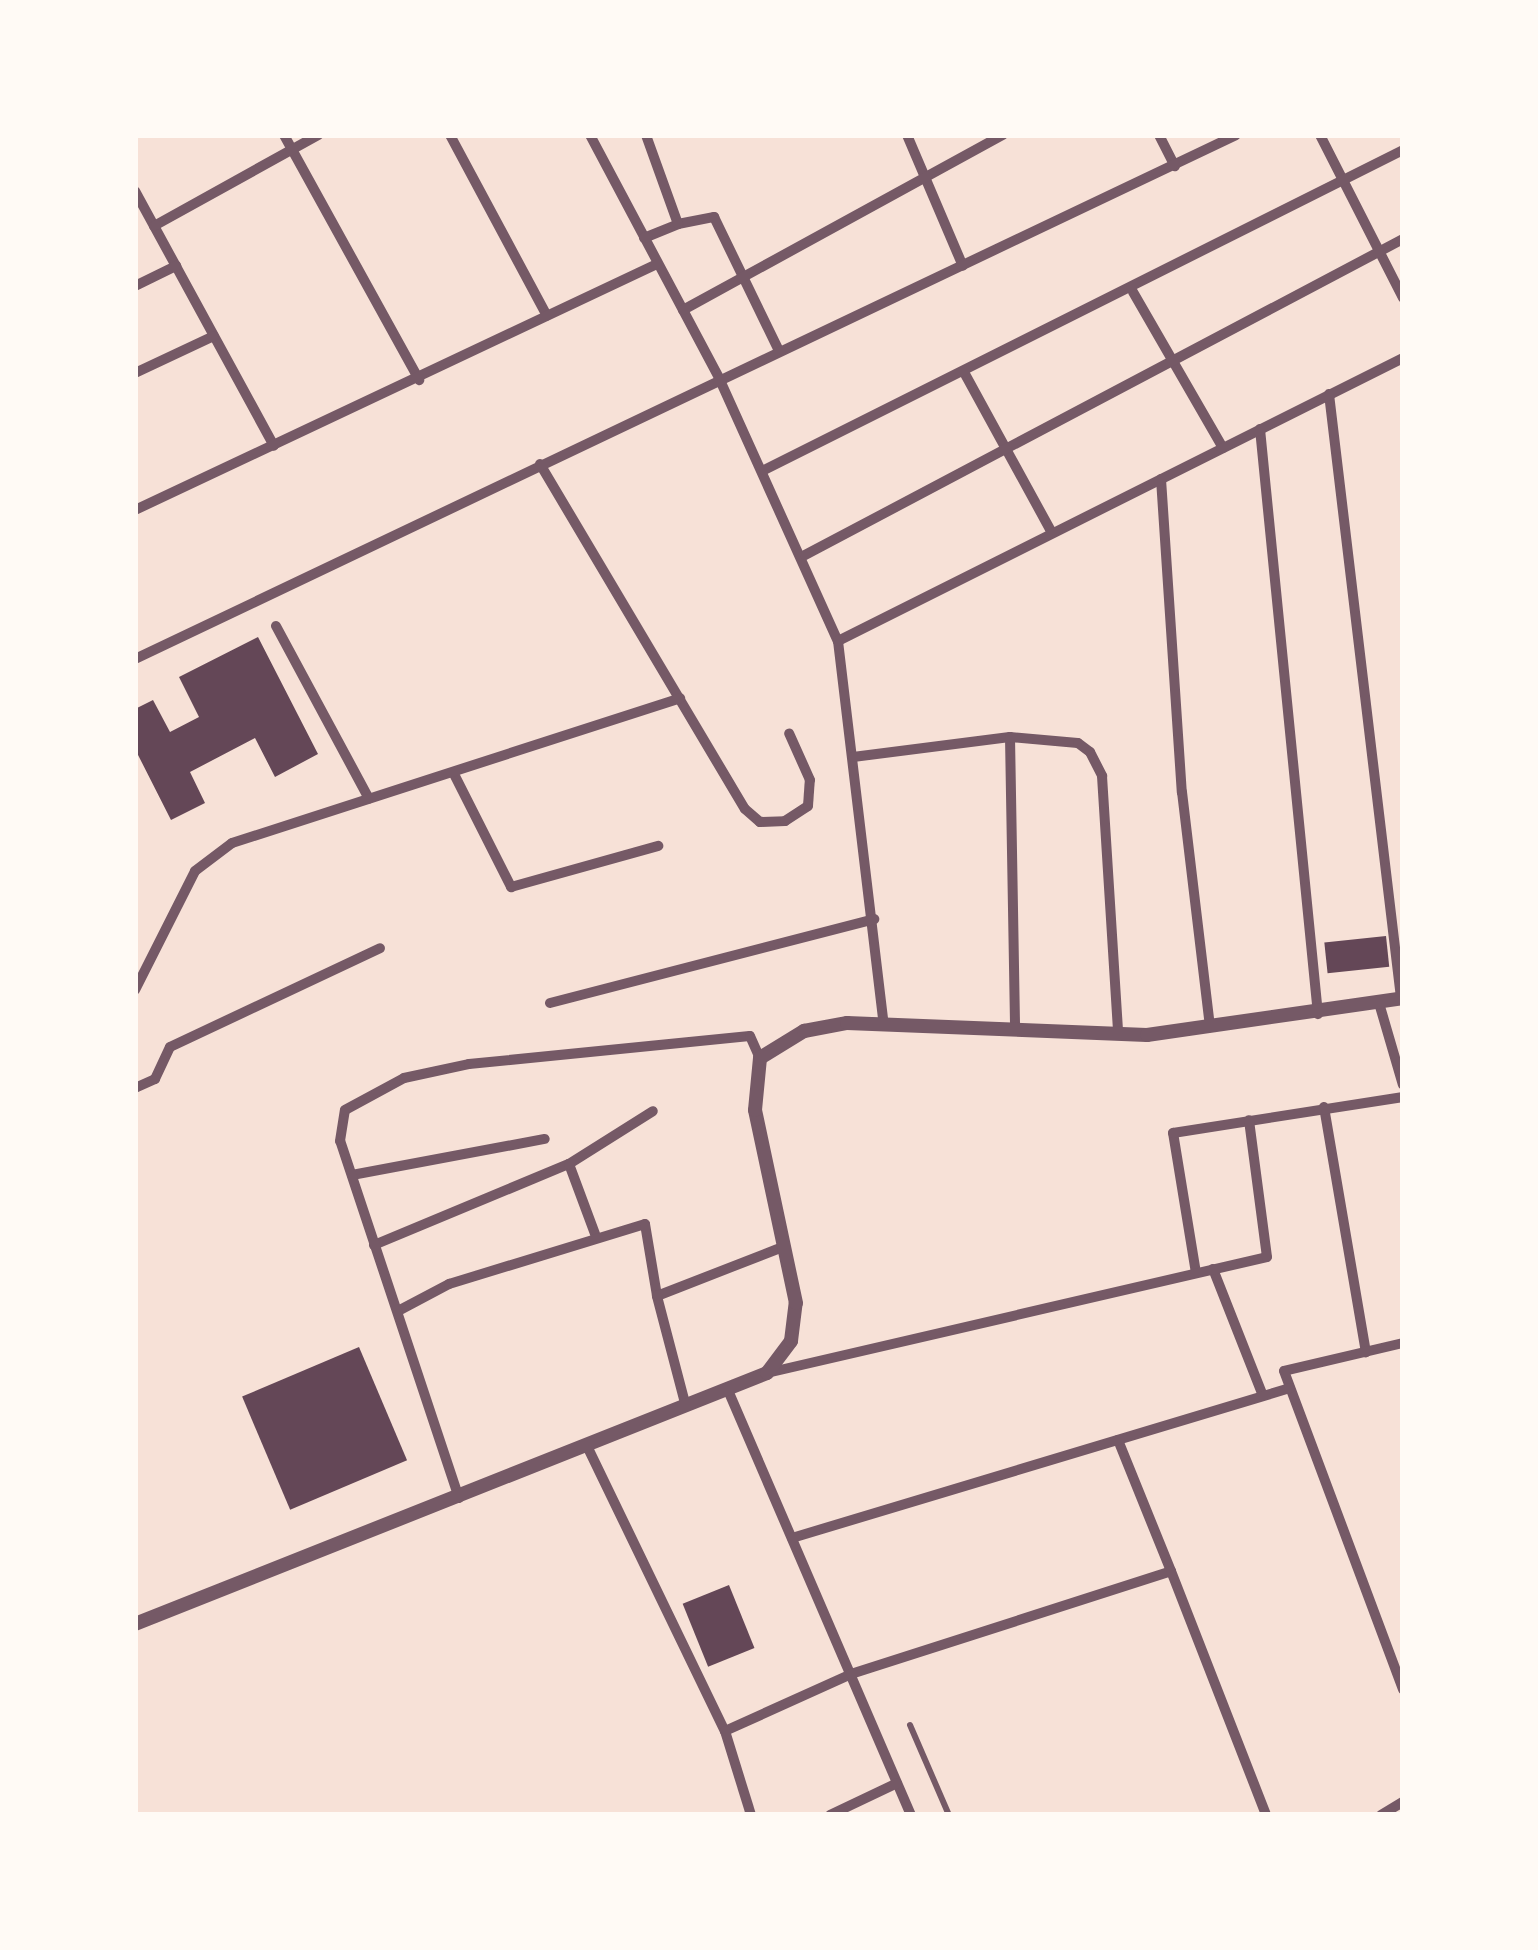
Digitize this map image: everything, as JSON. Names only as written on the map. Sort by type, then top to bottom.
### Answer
[{"type":"street","points":[[284,135],[419,380]]},
{"type":"street","points":[[154,226],[318,135]]},
{"type":"street","points":[[450,135],[547,316]]},
{"type":"street","points":[[590,135],[764,470],[805,555],[838,640],[884,1024]]},
{"type":"street","points":[[907,135],[963,266]]},
{"type":"street","points":[[682,310],[1003,135]]},
{"type":"street","points":[[1159,135],[1174,166]]},
{"type":"street","points":[[135,659],[1236,135]]},
{"type":"street","points":[[1321,135],[1403,298]]},
{"type":"street","points":[[642,136],[678,224]]},
{"type":"street","points":[[764,470],[1133,292],[1403,150]]},
{"type":"street","points":[[135,191],[274,446]]},
{"type":"street","points":[[644,238],[709,213],[779,351]]},
{"type":"street","points":[[805,555],[1174,366],[1403,239]]},
{"type":"street","points":[[135,509],[419,380],[657,264]]},
{"type":"street","points":[[135,286],[176,266]]},
{"type":"street","points":[[1133,292],[1223,448]]},
{"type":"street","points":[[135,373],[214,335]]},
{"type":"street","points":[[838,640],[1403,358]]},
{"type":"street","points":[[964,374],[1052,533]]},
{"type":"street","points":[[760,1058],[804,1030],[884,1024],[1118,1033],[1210,1028],[1402,998],[1329,394]]},
{"type":"street","points":[[1260,429],[1318,1014]]},
{"type":"street","points":[[540,464],[760,822],[785,821],[808,806],[810,780],[788,733]]},
{"type":"street","points":[[1161,479],[1182,792],[1210,1028]]},
{"type":"street","points":[[276,626],[369,800]]},
{"type":"street","points":[[135,990],[210,856],[255,834],[680,698]]},
{"type":"street","points":[[854,757],[1010,737],[1078,743],[1102,776],[1118,1033]]},
{"type":"street","points":[[1010,737],[1015,1027]]},
{"type":"street","points":[[454,774],[512,887],[658,846]]},
{"type":"street","points":[[1384,840],[1403,840]]},
{"type":"street","points":[[550,1003],[874,919]]},
{"type":"street","points":[[135,1088],[154,1079],[170,1047],[380,948]]},
{"type":"street","points":[[1379,1003],[1403,1084]]},
{"type":"street","points":[[459,1498],[340,1141],[345,1110],[404,1078],[750,1036],[760,1058],[755,1109],[796,1303],[791,1341],[767,1373]]},
{"type":"street","points":[[1196,1273],[1172,1133],[1403,1097]]},
{"type":"street","points":[[1324,1107],[1366,1352]]},
{"type":"street","points":[[374,1245],[569,1164],[652,1111]]},
{"type":"street","points":[[135,1624],[767,1373],[1267,1256],[1249,1120]]},
{"type":"street","points":[[352,1175],[544,1139]]},
{"type":"street","points":[[569,1164],[595,1234]]},
{"type":"street","points":[[398,1311],[595,1234],[645,1224],[657,1296],[685,1402]]},
{"type":"street","points":[[657,1296],[785,1246]]},
{"type":"street","points":[[1213,1269],[1263,1396]]},
{"type":"street","points":[[1403,1343],[1284,1372],[1398,1660],[1403,1690]]},
{"type":"street","points":[[727,1388],[911,1815]]},
{"type":"street","points":[[792,1538],[1290,1388]]},
{"type":"street","points":[[1118,1440],[1266,1815]]},
{"type":"street","points":[[586,1446],[725,1731],[751,1815]]},
{"type":"street","points":[[725,1731],[851,1674],[1171,1570]]},
{"type":"street","points":[[830,1815],[897,1783]]},
{"type":"street","points":[[1381,1815],[1403,1802]]},
{"type":"lane","points":[[910,1726],[949,1815]]},
{"type":"building","points":[[258,637],[318,754],[275,777],[255,738],[190,772],[205,803],[171,820],[135,749],[135,709],[153,700],[170,732],[199,717],[179,677]]},
{"type":"building","points":[[1386,936],[1389,967],[1328,973],[1324,942]]},
{"type":"building","points":[[359,1347],[407,1460],[290,1510],[242,1397]]},
{"type":"building","points":[[729,1585],[754,1648],[708,1667],[683,1604]]}]
